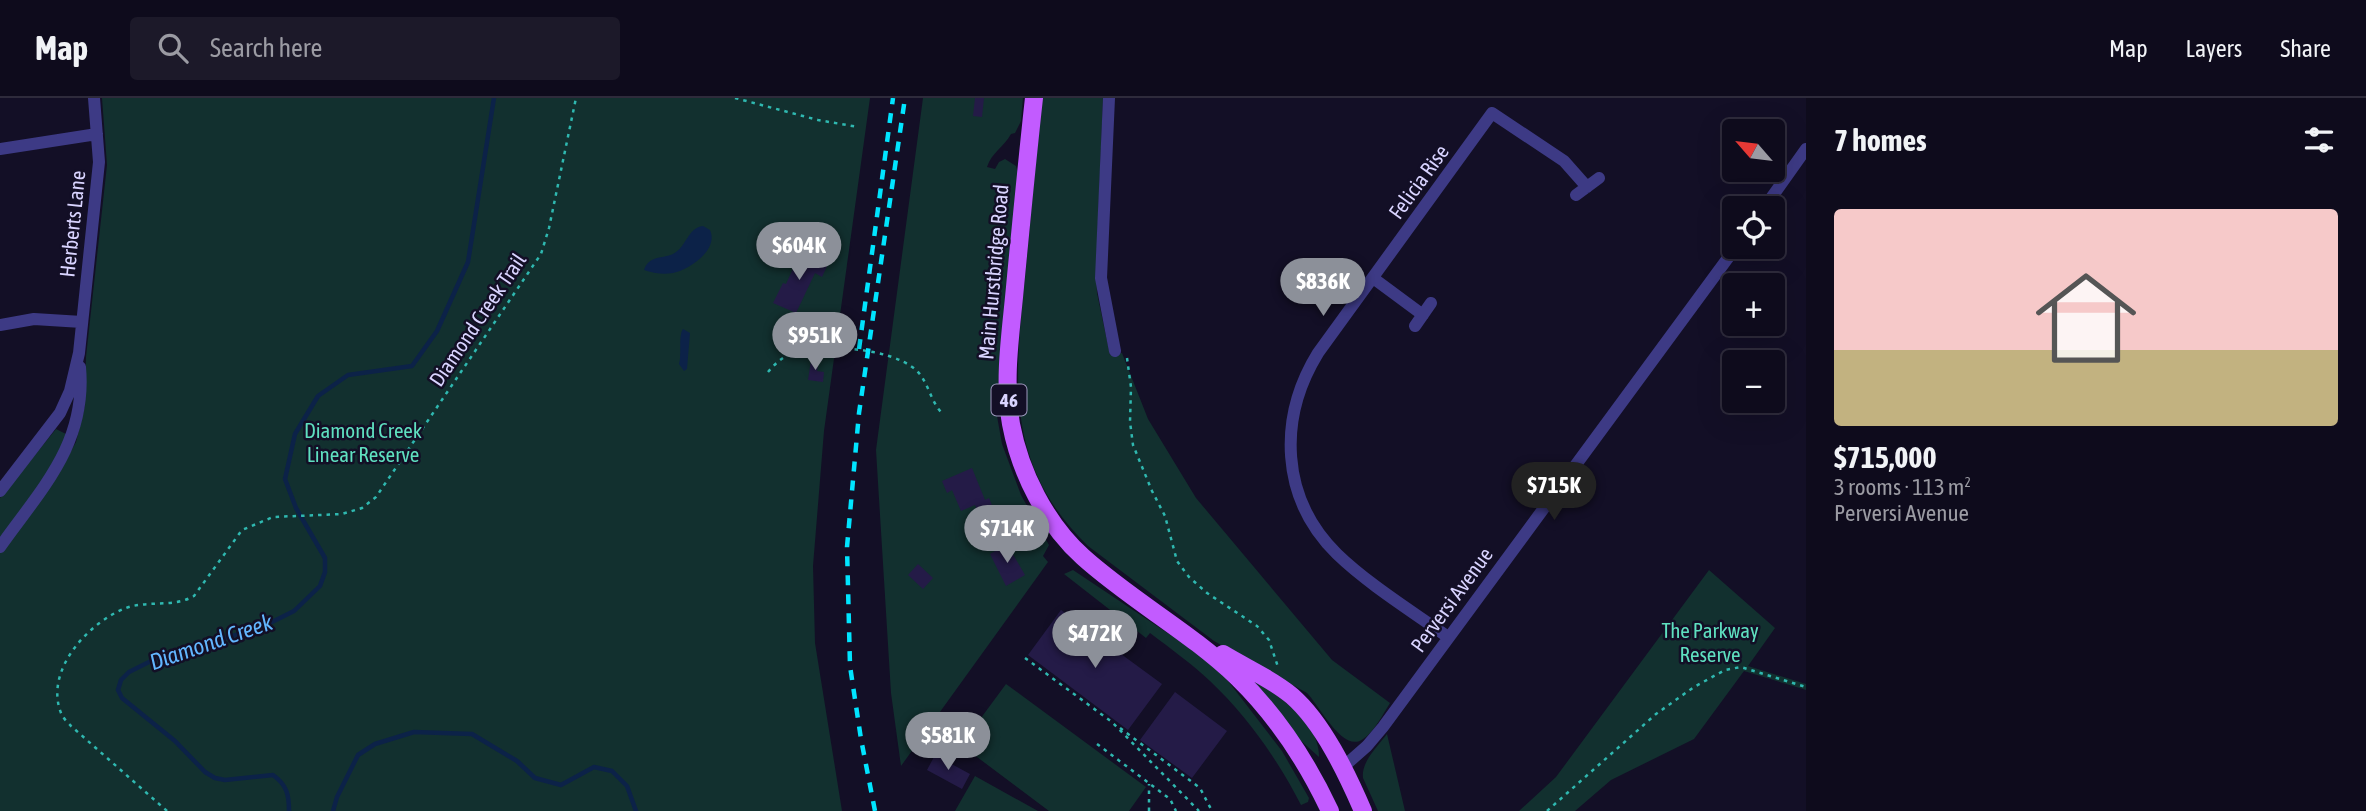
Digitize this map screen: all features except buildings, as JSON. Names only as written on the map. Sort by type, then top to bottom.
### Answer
[{"type":"main road","name":"Main Hurstbridge Road","points":[[1034,98],[1008,370],[1011,422],[1016,445],[1038,496],[1057,527],[1082,556],[1184,632],[1237,677],[1265,708],[1319,787],[1330,811]]},
{"type":"main road","name":"Main Hurstbridge Road","points":[[1184,632],[1293,697],[1317,726],[1363,811]]},
{"type":"main road","points":[[1319,787],[1342,768]]},
{"type":"street","name":"Herberts Lane","points":[[0,547],[61,461],[79,418],[79,353],[99,162],[94,98]]},
{"type":"street","points":[[1109,98],[1101,278],[1120,351]]},
{"type":"street","name":"Felicia Rise","points":[[1448,637],[1338,555],[1308,516],[1294,476],[1290,431],[1293,411],[1303,379],[1318,353],[1492,113],[1564,161],[1587,187]]},
{"type":"street","points":[[0,149],[97,134]]},
{"type":"street","points":[[1773,196],[1806,149]]},
{"type":"street","points":[[1576,195],[1599,178]]},
{"type":"street","name":"Perversi Avenue","points":[[1342,768],[1374,739],[1727,259]]},
{"type":"street","points":[[1373,278],[1423,315]]},
{"type":"street","points":[[1415,326],[1431,303]]},
{"type":"street","points":[[0,325],[34,319],[82,322]]},
{"type":"street","name":"Herberts Lane","points":[[0,491],[66,403],[79,353]]},
{"type":"street","points":[[50,426],[56,424],[67,428],[71,439]]},
{"type":"path","name":"Diamond Creek Trail","points":[[167,811],[71,726],[61,714],[58,694],[62,672],[72,650],[87,633],[127,608],[184,601],[194,596],[242,530],[273,517],[336,515],[362,509],[376,497],[541,254],[552,215],[576,98]]},
{"type":"path","points":[[735,98],[818,120],[858,127]]},
{"type":"path","points":[[768,372],[781,359],[801,352],[853,349],[887,354],[904,361],[921,375],[933,403],[941,412]]},
{"type":"path","points":[[1120,351],[1131,387],[1130,422],[1133,445],[1165,516],[1177,561],[1189,577],[1207,593],[1257,626],[1269,640],[1281,670]]},
{"type":"path","points":[[1025,658],[1200,788],[1212,811]]},
{"type":"path","points":[[1547,811],[1656,714],[1694,687],[1725,670],[1741,667],[1806,687]]},
{"type":"path","points":[[1112,722],[1199,811]]},
{"type":"path","points":[[1097,744],[1170,799],[1176,811]]},
{"type":"path","points":[[1149,784],[1149,811]]},
{"type":"green space","name":"Diamond Creek Linear Reserve","points":[[102,98],[870,98],[824,431],[813,566],[815,643],[842,811],[0,811],[0,498],[56,429],[66,434],[61,469],[76,442],[85,406],[86,357],[107,165]]},
{"type":"green space","points":[[923,98],[1023,98],[1021,121],[1015,133],[1011,134],[995,153],[987,167],[995,169],[999,162],[1005,159],[1016,166],[1018,173],[997,416],[1002,444],[1021,495],[1049,545],[1043,556],[1048,562],[901,766],[891,693],[876,450]]},
{"type":"green space","points":[[1042,98],[1103,98],[1096,271],[1097,293],[1110,355],[1122,353],[1148,419],[1196,498],[1332,660],[1390,703],[1375,727],[1363,739],[1355,742],[1348,740],[1332,726],[1307,693],[1214,641],[1088,546],[1060,515],[1040,483],[1028,450],[1018,381],[1022,307]]},
{"type":"green space","points":[[1073,570],[1196,652],[1225,677],[1282,751],[1309,798],[1308,802],[1301,805],[1261,739],[1210,681],[1150,633],[1146,638],[1064,574]]},
{"type":"green space","name":"The Parkway Reserve","points":[[1709,570],[1775,628],[1748,666],[1806,684],[1806,690],[1744,671],[1694,739],[1611,780],[1575,811],[1519,811],[1556,777]]},
{"type":"green space","points":[[1243,672],[1303,718],[1317,743],[1319,757],[1299,739]]},
{"type":"green space","points":[[1006,684],[1146,787],[1129,811],[1049,811],[961,745]]},
{"type":"green space","points":[[1387,734],[1405,811],[1378,811],[1363,778],[1367,760]]},
{"type":"green space","points":[[975,776],[1038,811],[955,811]]},
{"type":"water","points":[[703,226],[710,230],[712,237],[701,258],[680,271],[669,274],[644,270],[652,260],[678,251],[694,230]]},
{"type":"water","points":[[683,329],[690,333],[687,369],[684,371],[679,364]]},
{"type":"waterway","name":"Diamond Creek","points":[[289,811],[286,791],[273,775],[225,780],[215,778],[122,698],[118,690],[121,680],[129,672],[159,657],[260,628],[294,611],[320,586],[325,572],[325,558],[296,508],[285,479],[295,434],[318,396],[348,375],[412,366],[437,331],[468,262],[494,98]]},
{"type":"waterway","name":"Diamond Creek","points":[[333,811],[358,755],[375,744],[414,732],[472,734],[517,761],[535,778],[561,785],[594,767],[612,771],[627,786],[636,811]]},
{"type":"railway","points":[[859,349],[893,98]]},
{"type":"railway","points":[[875,811],[850,666],[847,547],[859,413],[905,98]]}]
